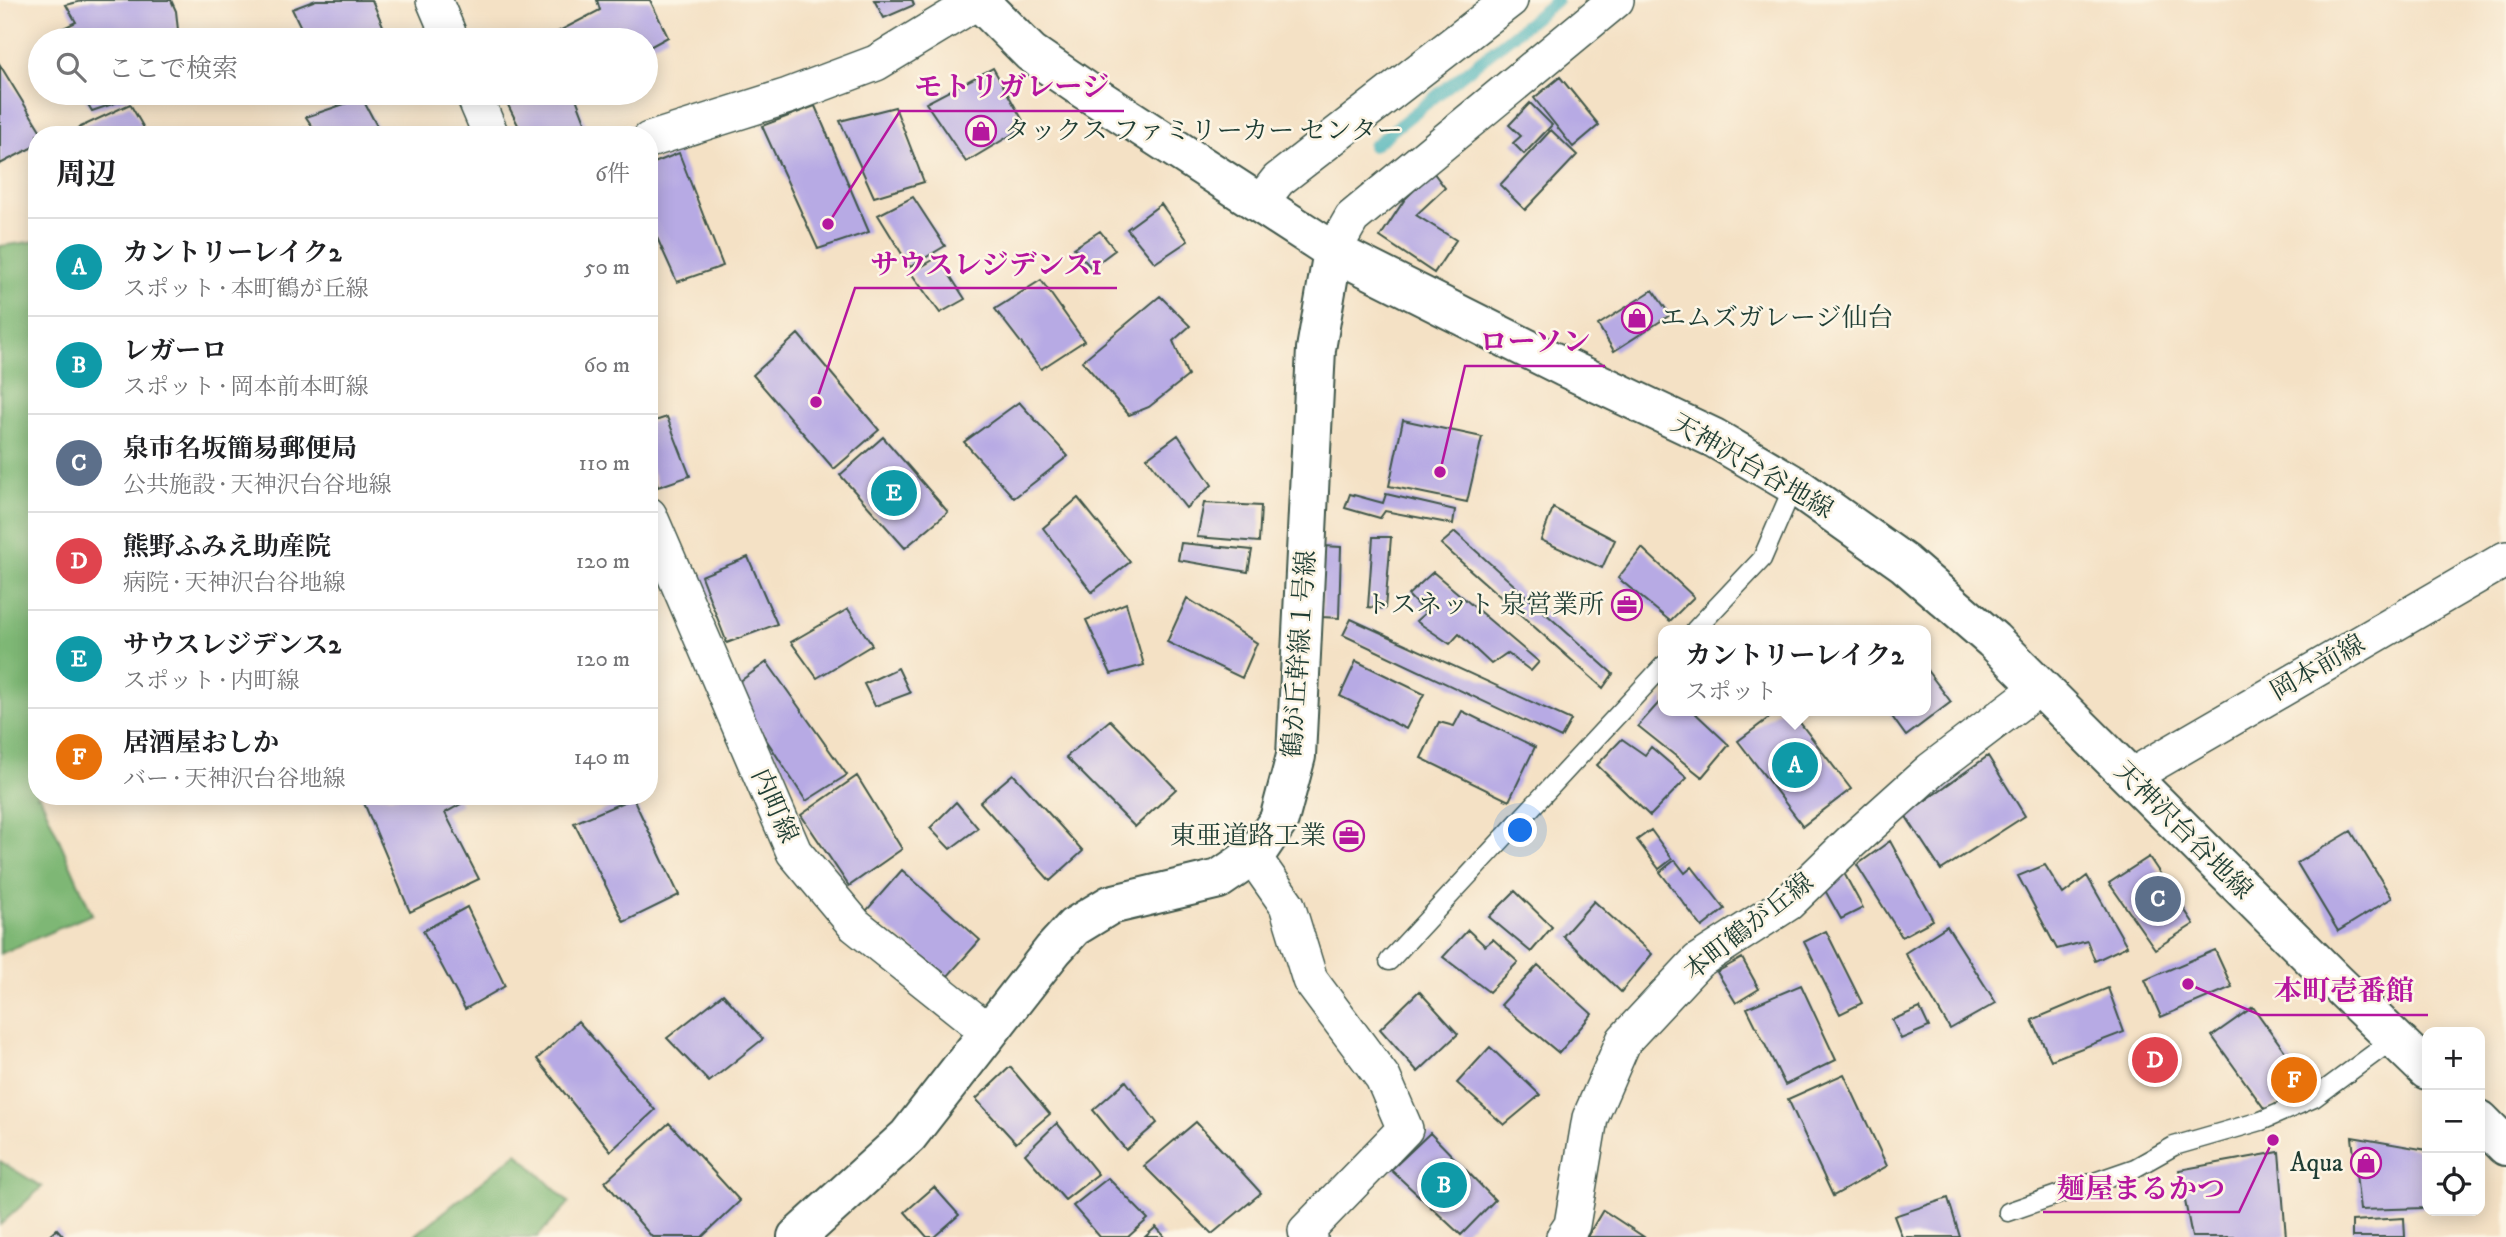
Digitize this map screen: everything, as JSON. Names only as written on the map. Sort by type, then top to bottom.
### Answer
[{"type":"street","points":[[434,0],[446,28]]},
{"type":"street","points":[[658,137],[788,96],[876,63],[978,0]]},
{"type":"street","name":"天神沢台谷地線","points":[[978,0],[1031,53],[1333,251],[1564,367],[1714,438],[1794,485],[1904,563],[1993,640],[2422,1065]]},
{"type":"street","points":[[1260,203],[1278,180],[1510,0]]},
{"type":"street","points":[[1333,251],[1352,218],[1616,0]]},
{"type":"street","points":[[478,105],[487,126]]},
{"type":"street","name":"鶴が丘幹線１号線","points":[[797,1237],[908,1136],[1053,950],[1074,927],[1110,905],[1219,879],[1260,848],[1279,820],[1296,757],[1316,349],[1333,251]]},
{"type":"street","name":"内町線","points":[[658,536],[794,852],[855,925],[989,1032]]},
{"type":"street","name":"岡本前線","points":[[2130,777],[2506,559]]},
{"type":"street","name":"本町鶴が丘線","points":[[1563,1237],[1572,1225],[1590,1118],[1624,1040],[1698,961],[1788,903],[1931,770],[2040,687]]},
{"type":"street","points":[[1252,855],[1287,905],[1310,980],[1383,1078],[1405,1129],[1305,1235]]},
{"type":"street","points":[[2485,1125],[2506,1146]]},
{"type":"lane","points":[[1700,625],[1762,559],[1794,485]]},
{"type":"lane","points":[[1389,961],[1658,670]]},
{"type":"lane","points":[[2008,1212],[2135,1168],[2174,1146],[2261,1121],[2314,1098],[2395,1038]]},
{"type":"green space","points":[[28,242],[28,805],[44,805],[92,914],[0,954],[0,246]]},
{"type":"green space","points":[[517,1153],[569,1203],[537,1237],[413,1237]]},
{"type":"green space","points":[[0,1161],[42,1187],[0,1225]]},
{"type":"building","points":[[86,0],[171,0],[176,11],[178,28],[64,28],[76,22],[66,5]]},
{"type":"building","points":[[316,0],[372,0],[384,28],[301,28],[292,9]]},
{"type":"building","points":[[597,0],[650,0],[668,37],[658,42],[658,28],[565,28],[600,10]]},
{"type":"building","points":[[874,0],[912,0],[914,5],[884,18]]},
{"type":"building","points":[[0,65],[37,126],[28,126],[28,150],[0,164]]},
{"type":"building","points":[[993,68],[1026,126],[966,162],[926,103]]},
{"type":"building","points":[[1560,77],[1599,125],[1573,147],[1534,98]]},
{"type":"building","points":[[1530,103],[1552,125],[1524,154],[1513,143],[1521,136],[1509,125]]},
{"type":"building","points":[[88,105],[110,105],[92,111]]},
{"type":"building","points":[[131,105],[143,126],[83,126]]},
{"type":"building","points":[[341,105],[366,105],[377,126],[312,126],[306,117]]},
{"type":"building","points":[[508,105],[579,105],[587,126],[518,126]]},
{"type":"building","points":[[815,106],[869,232],[818,249],[762,126]]},
{"type":"building","points":[[895,107],[924,182],[874,197],[840,121]]},
{"type":"building","points":[[1551,130],[1577,155],[1525,210],[1500,185]]},
{"type":"building","points":[[679,153],[723,266],[677,282],[658,240],[658,161]]},
{"type":"building","points":[[1433,172],[1445,188],[1416,215],[1456,240],[1434,273],[1380,237],[1405,199]]},
{"type":"building","points":[[913,197],[945,246],[910,267],[878,215]]},
{"type":"building","points":[[1161,204],[1188,241],[1155,263],[1127,229]]},
{"type":"building","points":[[1100,231],[1115,250],[1091,268],[1074,248]]},
{"type":"building","points":[[938,257],[965,299],[940,313],[911,273]]},
{"type":"building","points":[[1041,280],[1084,341],[1041,369],[995,309]]},
{"type":"building","points":[[1653,290],[1670,315],[1614,351],[1598,325]]},
{"type":"building","points":[[1160,296],[1190,326],[1173,341],[1188,376],[1149,407],[1129,415],[1082,361]]},
{"type":"building","points":[[798,334],[879,430],[834,469],[753,375]]},
{"type":"building","points":[[1019,402],[1068,456],[1014,498],[964,442]]},
{"type":"building","points":[[667,417],[690,476],[658,487],[658,420]]},
{"type":"building","points":[[1403,420],[1482,437],[1467,502],[1389,486]]},
{"type":"building","points":[[1178,435],[1212,485],[1186,508],[1147,458]]},
{"type":"building","points":[[883,437],[948,512],[905,548],[840,475]]},
{"type":"building","points":[[1350,494],[1383,503],[1386,494],[1455,510],[1453,524],[1385,511],[1380,518],[1345,508]]},
{"type":"building","points":[[1078,498],[1130,562],[1092,592],[1043,528]]},
{"type":"building","points":[[1204,503],[1261,506],[1259,542],[1197,537]]},
{"type":"building","points":[[1553,508],[1615,540],[1602,568],[1541,540]]},
{"type":"building","points":[[1455,532],[1613,674],[1603,688],[1441,544]]},
{"type":"building","points":[[1373,537],[1391,537],[1385,609],[1368,607]]},
{"type":"building","points":[[1181,543],[1252,550],[1248,572],[1178,560]]},
{"type":"building","points":[[1323,546],[1341,547],[1339,618],[1322,617]]},
{"type":"building","points":[[1642,548],[1694,597],[1670,621],[1618,578]]},
{"type":"building","points":[[748,557],[777,624],[727,643],[701,576]]},
{"type":"building","points":[[1433,572],[1539,662],[1531,671],[1507,653],[1491,664],[1459,634],[1450,644],[1416,621],[1425,613],[1408,595]]},
{"type":"building","points":[[1187,598],[1257,643],[1242,678],[1167,642]]},
{"type":"building","points":[[1126,603],[1144,665],[1111,674],[1086,620]]},
{"type":"building","points":[[848,609],[872,645],[817,678],[791,642]]},
{"type":"building","points":[[1351,619],[1571,720],[1561,738],[1343,635]]},
{"type":"building","points":[[1356,661],[1424,694],[1406,729],[1340,696]]},
{"type":"building","points":[[767,662],[847,775],[806,801],[732,687]]},
{"type":"building","points":[[898,668],[910,693],[875,706],[864,684]]},
{"type":"building","points":[[1931,676],[1951,702],[1906,736],[1892,716],[1931,716]]},
{"type":"building","points":[[1658,704],[1658,716],[1698,716],[1729,745],[1702,777],[1638,726]]},
{"type":"building","points":[[1462,711],[1535,747],[1509,801],[1421,758],[1439,722],[1454,726]]},
{"type":"building","points":[[1771,716],[1795,716],[1851,789],[1803,826],[1738,741]]},
{"type":"building","points":[[1110,720],[1176,789],[1135,827],[1066,757]]},
{"type":"building","points":[[1622,739],[1645,755],[1651,747],[1687,778],[1650,816],[1597,765]]},
{"type":"building","points":[[1988,756],[2025,816],[1941,870],[1905,815]]},
{"type":"building","points":[[1013,774],[1083,851],[1050,881],[980,802]]},
{"type":"building","points":[[857,776],[902,849],[849,886],[801,815]]},
{"type":"building","points":[[956,802],[978,828],[950,849],[930,828]]},
{"type":"building","points":[[365,805],[459,805],[445,813],[479,879],[410,912]]},
{"type":"building","points":[[616,805],[636,805],[679,895],[624,922],[574,823]]},
{"type":"building","points":[[1651,830],[1672,859],[1659,869],[1637,840]]},
{"type":"building","points":[[2351,831],[2392,898],[2338,931],[2297,863]]},
{"type":"building","points":[[1890,841],[1933,920],[1902,937],[1857,865]]},
{"type":"building","points":[[2149,857],[2194,924],[2155,949],[2109,883]]},
{"type":"building","points":[[1675,860],[1685,873],[1692,867],[1725,909],[1702,927],[1660,872]]},
{"type":"building","points":[[2045,865],[2063,894],[2087,876],[2127,946],[2095,961],[2087,941],[2057,949],[2018,876]]},
{"type":"building","points":[[902,870],[980,940],[948,976],[866,911]]},
{"type":"building","points":[[1844,873],[1863,908],[1841,919],[1822,885]]},
{"type":"building","points":[[1515,891],[1552,927],[1531,952],[1489,917]]},
{"type":"building","points":[[1594,901],[1652,954],[1621,992],[1563,936]]},
{"type":"building","points":[[467,907],[505,986],[465,1009],[423,931]]},
{"type":"building","points":[[1947,926],[1996,1003],[1950,1029],[1905,953]]},
{"type":"building","points":[[1468,930],[1485,946],[1493,939],[1518,962],[1489,992],[1443,957]]},
{"type":"building","points":[[1826,931],[1862,1003],[1840,1014],[1804,942]]},
{"type":"building","points":[[2215,950],[2232,987],[2161,1017],[2145,980]]},
{"type":"building","points":[[1742,958],[1759,989],[1736,1003],[1717,972]]},
{"type":"building","points":[[1538,965],[1592,1014],[1559,1053],[1501,1005]]},
{"type":"building","points":[[1801,985],[1836,1060],[1785,1085],[1747,1008]]},
{"type":"building","points":[[2108,988],[2124,1032],[2051,1060],[2032,1020]]},
{"type":"building","points":[[1419,991],[1458,1034],[1418,1072],[1380,1029]]},
{"type":"building","points":[[723,994],[763,1039],[709,1082],[667,1038]]},
{"type":"building","points":[[2253,1007],[2307,1082],[2266,1111],[2212,1036]]},
{"type":"building","points":[[1920,1008],[1929,1027],[1901,1039],[1892,1020]]},
{"type":"building","points":[[578,1021],[655,1110],[611,1151],[537,1059]]},
{"type":"building","points":[[1490,1047],[1540,1095],[1504,1125],[1457,1083]]},
{"type":"building","points":[[1010,1067],[1050,1114],[1016,1143],[976,1099]]},
{"type":"building","points":[[1844,1074],[1887,1166],[1833,1196],[1788,1099]]},
{"type":"building","points":[[1126,1081],[1157,1123],[1126,1150],[1093,1110]]},
{"type":"building","points":[[1196,1122],[1261,1193],[1212,1234],[1144,1166]]},
{"type":"building","points":[[669,1123],[740,1201],[702,1237],[652,1237],[605,1182]]},
{"type":"building","points":[[1057,1123],[1098,1174],[1065,1200],[1025,1154]]},
{"type":"building","points":[[1430,1133],[1495,1200],[1461,1235],[1391,1170]]},
{"type":"building","points":[[2352,1137],[2422,1149],[2422,1208],[2360,1210]]},
{"type":"building","points":[[2279,1152],[2286,1237],[2192,1237],[2179,1170]]},
{"type":"building","points":[[1108,1178],[1148,1219],[1128,1237],[1100,1237],[1073,1206]]},
{"type":"building","points":[[934,1187],[959,1215],[934,1237],[927,1237],[905,1212]]},
{"type":"building","points":[[1948,1198],[1960,1237],[1902,1237],[1894,1216]]},
{"type":"building","points":[[1603,1210],[1644,1237],[1587,1237]]},
{"type":"building","points":[[2404,1218],[2405,1237],[2352,1237],[2352,1221]]},
{"type":"building","points":[[1156,1227],[1165,1237],[1145,1237]]},
{"type":"building","points":[[57,1229],[64,1237],[48,1237]]},
{"type":"waterway","points":[[1373,146],[1557,0]]},
{"type":"place","name":"タックス ファミリーカー センター","points":[[981,131]]},
{"type":"place","name":"モトリガレージ","points":[[828,224]]},
{"type":"place","name":"エムズガレージ仙台","points":[[1637,318]]},
{"type":"place","name":"サウスレジデンス1","points":[[816,402]]},
{"type":"place","name":"ローソン","points":[[1440,472]]},
{"type":"place","name":"サウスレジデンス2","points":[[894,493]]},
{"type":"place","name":"トスネット 泉営業所","points":[[1627,605]]},
{"type":"place","name":"カントリーレイク2","points":[[1795,765]]},
{"type":"place","name":"東亜道路工業","points":[[1349,836]]},
{"type":"place","name":"泉市名坂簡易郵便局","points":[[2158,899]]},
{"type":"place","name":"本町壱番館","points":[[2188,984]]},
{"type":"place","name":"熊野ふみえ助産院","points":[[2155,1060]]},
{"type":"place","name":"居酒屋おしか","points":[[2294,1080]]},
{"type":"place","name":"麺屋まるかつ","points":[[2273,1140]]},
{"type":"place","name":"Aqua","points":[[2366,1163]]},
{"type":"place","name":"レガーロ","points":[[1444,1185]]}]
